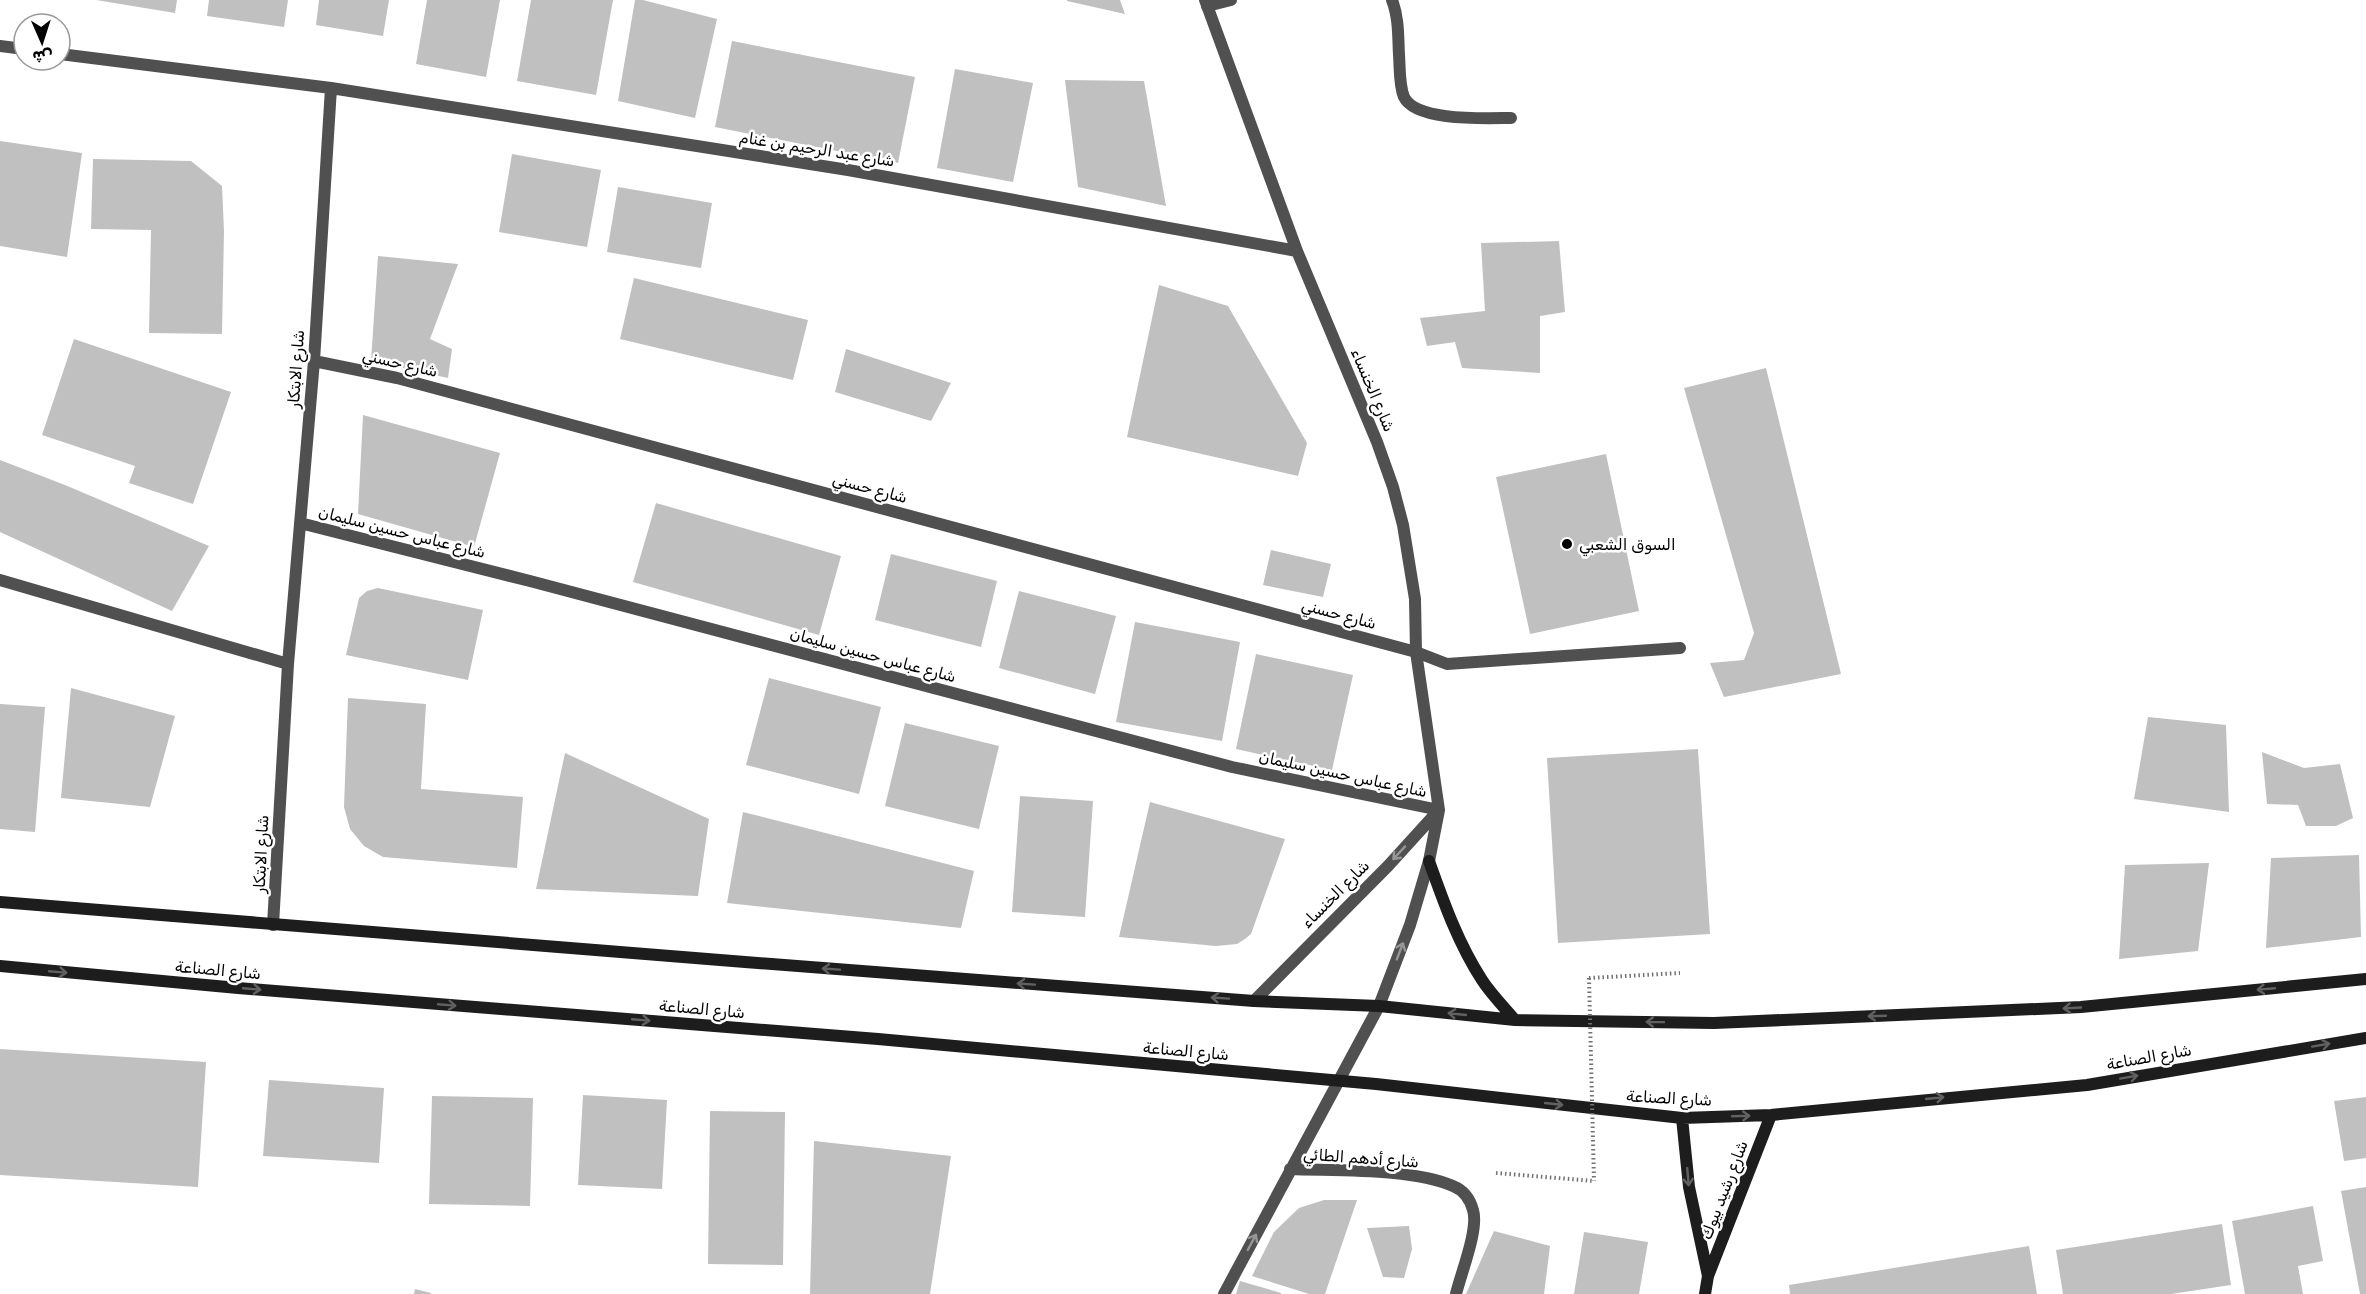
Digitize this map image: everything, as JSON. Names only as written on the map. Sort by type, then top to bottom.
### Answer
[{"type":"main road","points":[[1430,861],[1449,919],[1463,947],[1483,981],[1515,1020]]},
{"type":"main road","points":[[0,902],[1254,1001],[1379,1006],[1515,1020],[1714,1023],[2070,1008],[2366,979]]},
{"type":"main road","name":"شارع الصناعة","points":[[0,966],[238,988],[866,1038],[1376,1084],[1682,1118],[1771,1115],[2086,1084],[2366,1038]]},
{"type":"main road","name":"شارع رشيد بيوك","points":[[1705,1294],[1708,1276],[1771,1115]]},
{"type":"main road","name":"شارع رشيد بيوك","points":[[1682,1118],[1689,1187],[1708,1276]]},
{"type":"street","points":[[1206,3],[1231,0]]},
{"type":"street","points":[[1392,0],[1397,18],[1401,87],[1407,101],[1414,107],[1449,117],[1511,118]]},
{"type":"street","name":"شارع الخنساء","points":[[1206,3],[1297,251],[1377,442],[1393,487],[1403,525],[1415,598],[1416,652],[1439,810],[1430,861],[1410,926],[1379,1006],[1224,1294]]},
{"type":"street","points":[[72,56],[331,88]]},
{"type":"street","name":"شارع عبد الرحيم بن غنام","points":[[331,88],[848,170],[1297,251]]},
{"type":"street","name":"شارع الابتكار","points":[[273,925],[288,664],[314,361],[331,88]]},
{"type":"street","name":"شارع حسني","points":[[314,361],[409,381],[1416,652],[1447,664],[1680,648]]},
{"type":"street","name":"شارع عباس حسين سليمان","points":[[300,524],[530,581],[1232,767],[1439,810]]},
{"type":"street","points":[[0,580],[288,664]]},
{"type":"street","name":"شارع الخنساء","points":[[1254,1001],[1388,866],[1439,810]]},
{"type":"street","name":"شارع أدهم الطائي","points":[[1290,1169],[1417,1177],[1453,1186],[1466,1194],[1474,1210],[1474,1226],[1456,1294]]},
{"type":"path","points":[[1496,1173],[1594,1181],[1589,978],[1680,973]]},
{"type":"building","points":[[96,0],[177,0],[175,13]]},
{"type":"building","points":[[209,0],[288,0],[284,27],[207,16]]},
{"type":"building","points":[[319,0],[389,0],[383,36],[316,25]]},
{"type":"building","points":[[427,0],[500,0],[486,77],[416,64]]},
{"type":"building","points":[[531,0],[613,0],[596,95],[517,81]]},
{"type":"building","points":[[635,0],[643,0],[717,19],[695,118],[618,101]]},
{"type":"building","points":[[1120,0],[1125,14],[1067,1]]},
{"type":"building","points":[[732,41],[915,77],[898,163],[715,127]]},
{"type":"building","points":[[955,69],[1033,83],[1013,182],[937,168]]},
{"type":"building","points":[[1065,80],[1144,81],[1166,206],[1078,187]]},
{"type":"building","points":[[0,141],[82,153],[67,257],[0,246]]},
{"type":"building","points":[[512,154],[601,170],[587,247],[499,232]]},
{"type":"building","points":[[93,159],[191,161],[222,186],[224,231],[222,334],[149,333],[151,230],[91,229]]},
{"type":"building","points":[[618,187],[712,203],[701,268],[607,252]]},
{"type":"building","points":[[1559,241],[1565,312],[1540,316],[1540,373],[1462,368],[1455,342],[1427,346],[1420,318],[1485,311],[1481,243]]},
{"type":"building","points":[[378,256],[458,264],[430,339],[452,349],[448,378],[371,361]]},
{"type":"building","points":[[634,278],[808,320],[793,380],[620,339]]},
{"type":"building","points":[[1159,285],[1228,306],[1307,443],[1298,476],[1127,437]]},
{"type":"building","points":[[74,339],[231,392],[193,504],[129,483],[135,466],[42,435]]},
{"type":"building","points":[[846,349],[951,383],[931,421],[835,392]]},
{"type":"building","points":[[1766,368],[1841,674],[1724,697],[1710,663],[1744,660],[1754,633],[1684,388]]},
{"type":"building","points":[[363,415],[500,453],[474,547],[358,514]]},
{"type":"building","name":"السوق الشعبي","points":[[1606,454],[1639,611],[1530,634],[1496,477]]},
{"type":"building","points":[[0,460],[209,546],[172,611],[0,532]]},
{"type":"building","points":[[656,503],[841,556],[819,635],[633,582]]},
{"type":"building","points":[[1271,550],[1331,564],[1323,597],[1263,585]]},
{"type":"building","points":[[891,554],[997,581],[981,647],[875,620]]},
{"type":"building","points":[[378,588],[483,610],[468,680],[346,655],[359,598],[367,591]]},
{"type":"building","points":[[1019,591],[1116,616],[1095,694],[999,668]]},
{"type":"building","points":[[1135,622],[1240,642],[1222,741],[1116,722]]},
{"type":"building","points":[[1256,654],[1353,675],[1332,770],[1236,749]]},
{"type":"building","points":[[769,678],[881,707],[859,794],[746,765]]},
{"type":"building","points":[[71,688],[175,716],[150,807],[61,798]]},
{"type":"building","points":[[348,698],[426,704],[421,789],[523,797],[517,868],[383,857],[364,846],[350,829],[344,807]]},
{"type":"building","points":[[0,704],[45,707],[35,832],[0,829]]},
{"type":"building","points":[[2148,717],[2226,725],[2229,812],[2134,799]]},
{"type":"building","points":[[905,723],[999,746],[979,829],[885,806]]},
{"type":"building","points":[[1698,749],[1710,934],[1558,943],[1547,758]]},
{"type":"building","points":[[2262,752],[2304,768],[2340,764],[2353,818],[2336,826],[2306,826],[2298,805],[2267,804]]},
{"type":"building","points":[[565,753],[709,819],[698,896],[536,889]]},
{"type":"building","points":[[1020,796],[1093,801],[1085,917],[1012,912]]},
{"type":"building","points":[[1150,802],[1285,839],[1251,934],[1245,939],[1237,944],[1216,946],[1119,937]]},
{"type":"building","points":[[743,812],[974,871],[961,928],[727,903]]},
{"type":"building","points":[[2359,855],[2361,937],[2266,948],[2271,858]]},
{"type":"building","points":[[2209,863],[2198,951],[2119,959],[2125,865]]},
{"type":"building","points":[[0,1049],[206,1062],[198,1187],[0,1175]]},
{"type":"building","points":[[269,1080],[384,1088],[379,1163],[263,1156]]},
{"type":"building","points":[[583,1095],[667,1100],[662,1189],[578,1185]]},
{"type":"building","points":[[432,1096],[533,1098],[530,1206],[429,1204]]},
{"type":"building","points":[[2366,1097],[2366,1158],[2344,1161],[2334,1101]]},
{"type":"building","points":[[710,1111],[785,1112],[783,1265],[708,1264]]},
{"type":"building","points":[[814,1141],[951,1156],[930,1294],[810,1294]]},
{"type":"building","points":[[2366,1187],[2366,1294],[2360,1294],[2341,1191]]},
{"type":"building","points":[[1324,1200],[1357,1200],[1325,1294],[1309,1294],[1252,1276],[1274,1232],[1299,1208]]},
{"type":"building","points":[[2313,1206],[2323,1261],[2298,1266],[2303,1294],[2245,1294],[2232,1221]]},
{"type":"building","points":[[2222,1224],[2231,1285],[2171,1294],[2063,1294],[2056,1250]]},
{"type":"building","points":[[1409,1226],[1412,1249],[1404,1278],[1383,1277],[1367,1228]]},
{"type":"building","points":[[1494,1231],[1550,1246],[1544,1294],[1466,1294]]},
{"type":"building","points":[[1584,1232],[1648,1242],[1639,1294],[1574,1294]]},
{"type":"building","points":[[2029,1246],[2037,1294],[1790,1294],[1789,1285]]},
{"type":"building","points":[[1240,1281],[1281,1293],[1281,1294],[1236,1294]]},
{"type":"building","points":[[415,1289],[431,1293],[431,1294],[414,1294]]},
{"type":"place","name":"السوق الشعبي","points":[[1567,544]]}]
